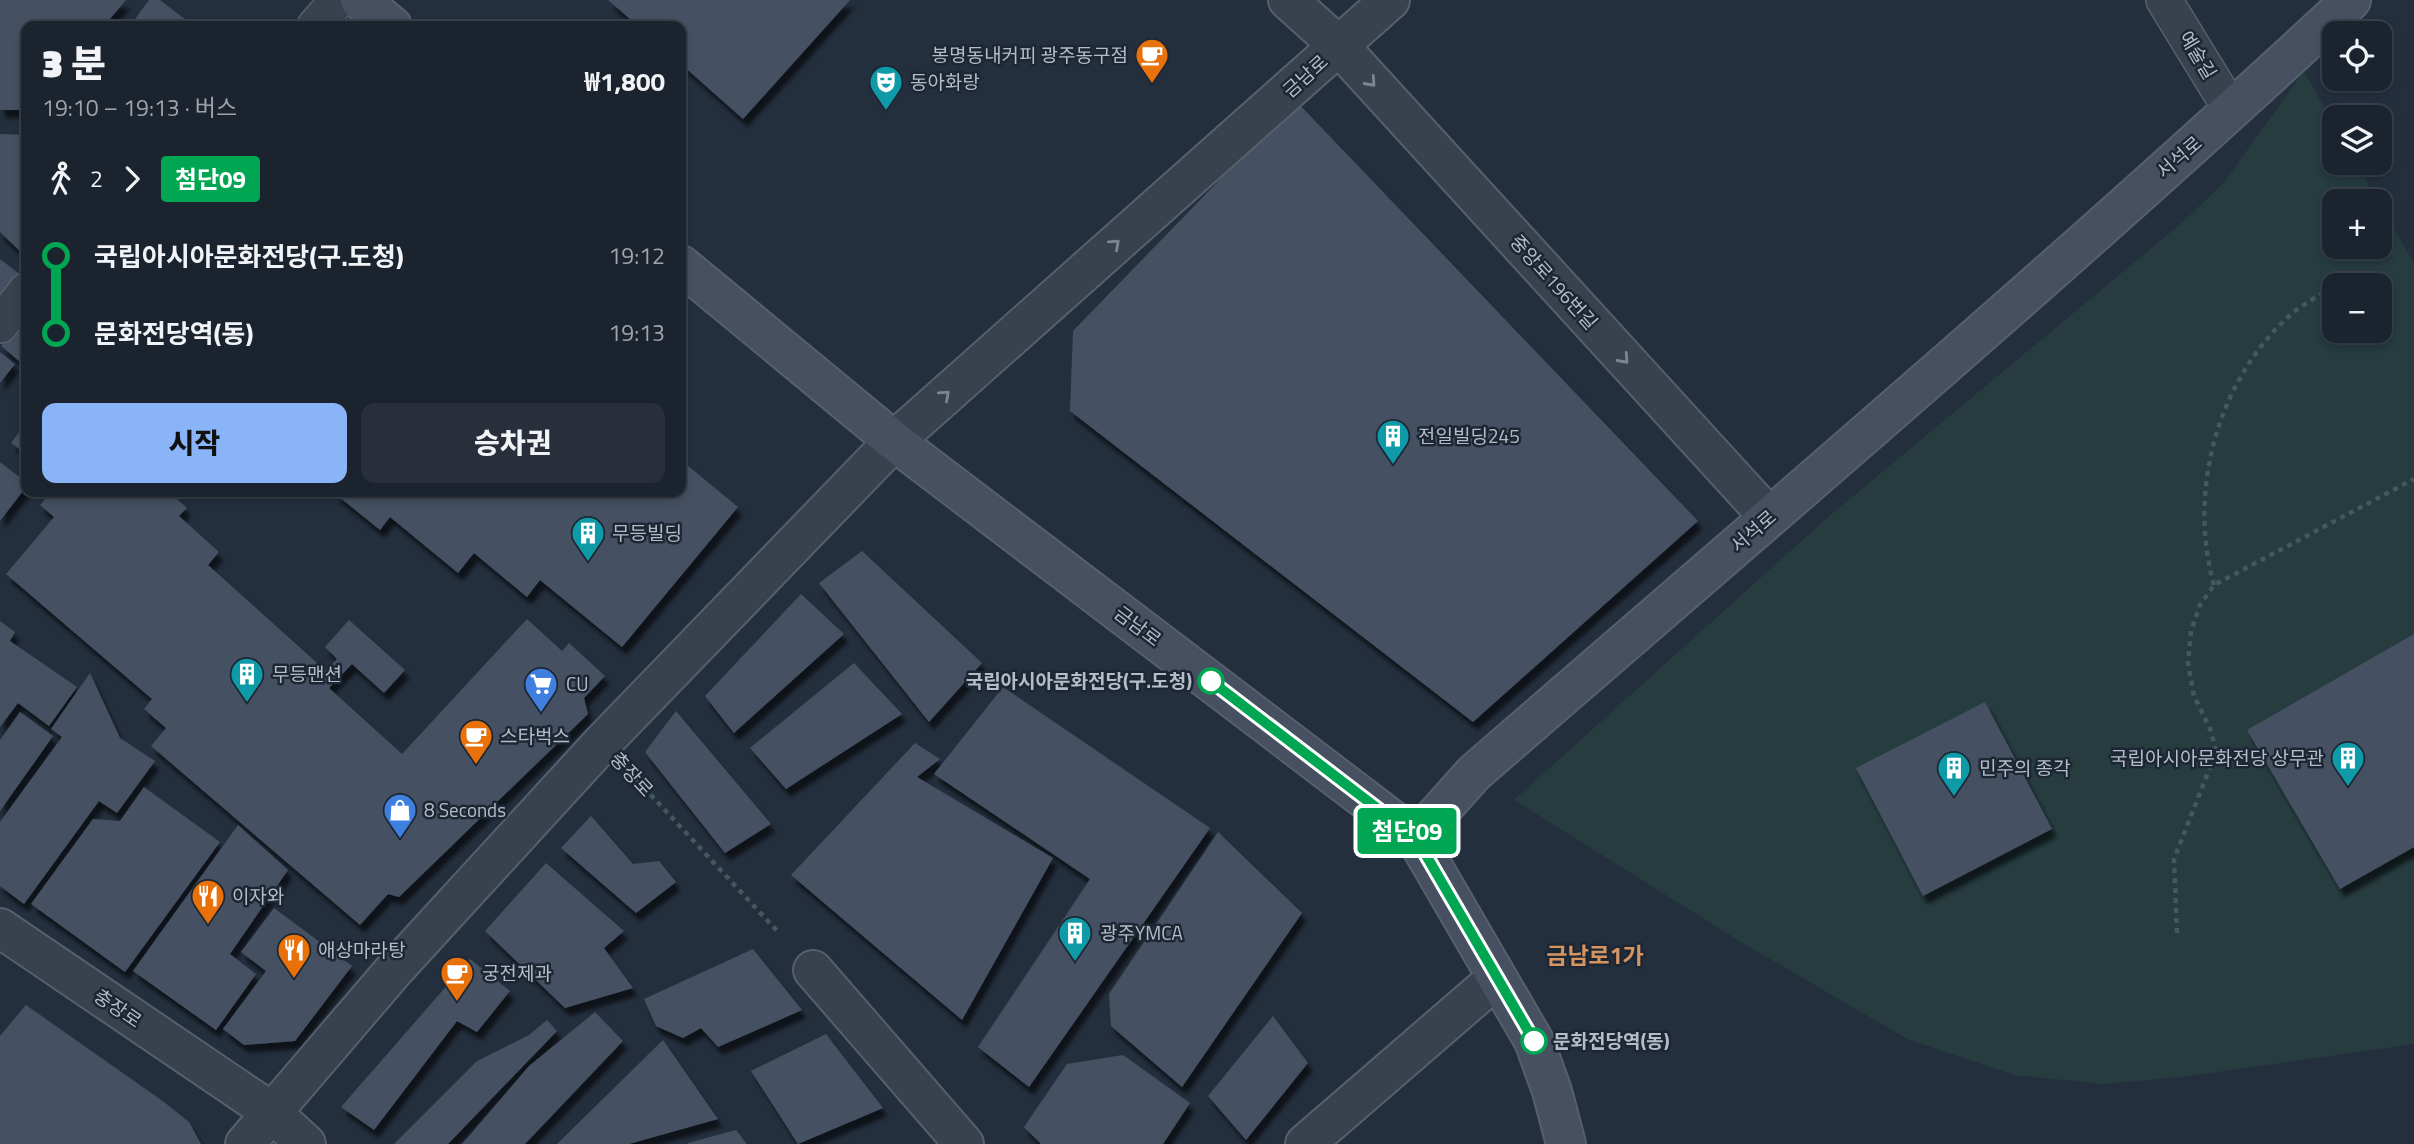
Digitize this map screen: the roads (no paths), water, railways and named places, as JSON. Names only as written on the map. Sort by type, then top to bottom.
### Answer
[{"type":"street","points":[[360,0],[386,21]]},
{"type":"street","name":"중앙로196번길","points":[[1288,0],[1339,46],[1769,517]]},
{"type":"street","points":[[1339,46],[1390,0]]},
{"type":"street","name":"서석로","points":[[1416,838],[1474,773],[2232,111],[2351,0]]},
{"type":"street","name":"금남로","points":[[603,743],[894,441],[1339,46]]},
{"type":"street","name":"금남로","points":[[686,269],[894,441],[1416,838]]},
{"type":"street","name":"충장로","points":[[245,1144],[270,1111],[394,970],[603,743]]},
{"type":"street","points":[[1416,838],[1534,1041],[1552,1091],[1566,1144]]},
{"type":"street","name":"충장로","points":[[0,928],[270,1111],[306,1144]]},
{"type":"street","points":[[813,970],[964,1144]]},
{"type":"street","points":[[1305,1144],[1497,978]]},
{"type":"lane","points":[[319,21],[338,0]]},
{"type":"lane","name":"예술길","points":[[2164,0],[2232,111]]},
{"type":"lane","points":[[0,325],[21,298]]},
{"type":"place","name":"봉명동내커피 광주동구점","points":[[1152,85]]},
{"type":"place","name":"동아화랑","points":[[886,112]]},
{"type":"place","name":"전일빌딩245","points":[[1393,466]]},
{"type":"place","name":"무등빌딩","points":[[588,563]]},
{"type":"place","name":"국립아시아문화전당(구.도청)","points":[[1211,681]]},
{"type":"place","name":"무등맨션","points":[[247,704]]},
{"type":"place","name":"CU","points":[[541,714]]},
{"type":"place","name":"스타벅스","points":[[476,766]]},
{"type":"place","name":"국립아시아문화전당 상무관","points":[[2348,788]]},
{"type":"place","name":"민주의 종각","points":[[1954,798]]},
{"type":"place","name":"8 Seconds","points":[[400,840]]},
{"type":"place","name":"이자와","points":[[208,926]]},
{"type":"place","name":"광주YMCA","points":[[1075,963]]},
{"type":"place","name":"애상마라탕","points":[[294,980]]},
{"type":"place","name":"궁전제과","points":[[457,1003]]},
{"type":"place","name":"문화전당역(동)","points":[[1534,1041]]},
{"type":"district","name":"금남로1가","points":[[1595,956]]}]
